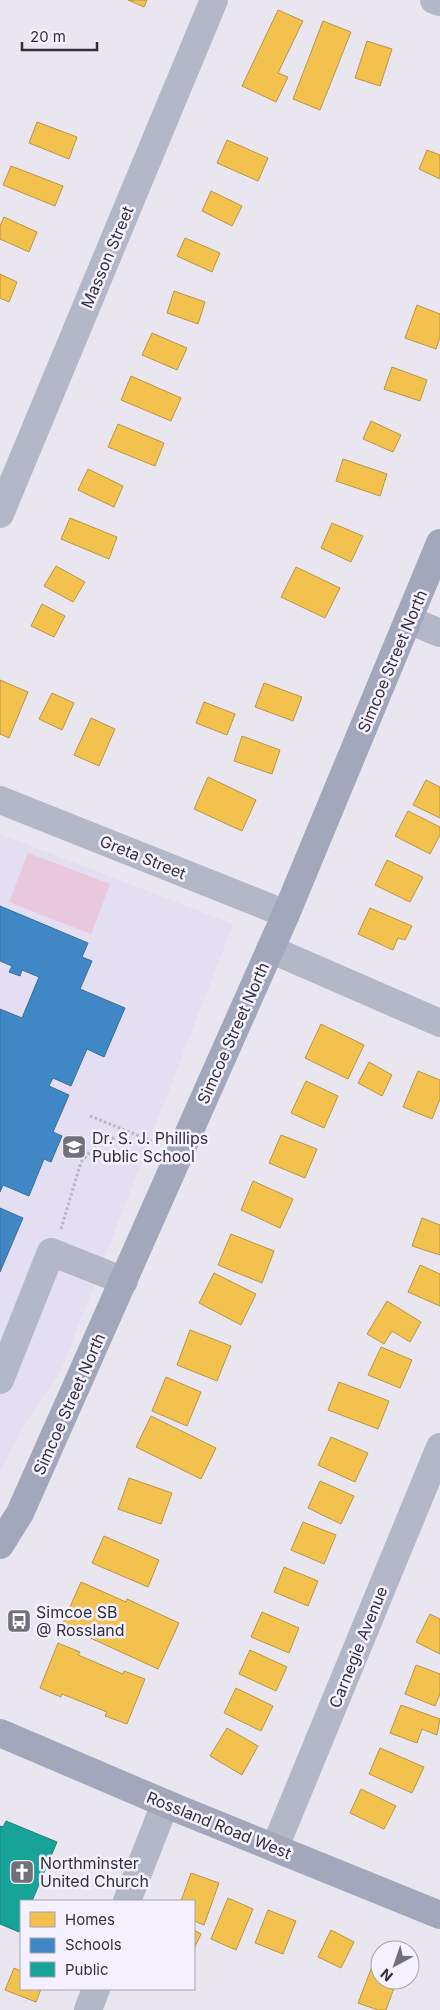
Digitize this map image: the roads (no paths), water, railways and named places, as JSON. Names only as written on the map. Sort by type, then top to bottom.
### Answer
[{"type":"main road","name":"Simcoe Street North","points":[[0,1545],[20,1513],[286,914],[440,542]]},
{"type":"main road","name":"Rossland Road West","points":[[0,1733],[165,1804],[440,1914]]},
{"type":"street","name":"Masson Street","points":[[0,514],[214,0]]},
{"type":"street","points":[[434,0],[440,2]]},
{"type":"street","points":[[409,620],[440,633]]},
{"type":"street","name":"Greta Street","points":[[0,800],[286,914]]},
{"type":"street","points":[[270,949],[440,1022]]},
{"type":"street","points":[[0,1380],[50,1252],[124,1281]]},
{"type":"street","name":"Carnegie Avenue","points":[[275,1848],[440,1447]]},
{"type":"street","points":[[128,1900],[165,1804]]},
{"type":"street","points":[[88,2010],[96,1990]]},
{"type":"place","name":"Dr. S. J. Phillips Public School","points":[[74,1147]]},
{"type":"place","name":"Simcoe SB @ Rossland","points":[[19,1621]]},
{"type":"place","name":"Northminster United Church","points":[[22,1872]]}]
